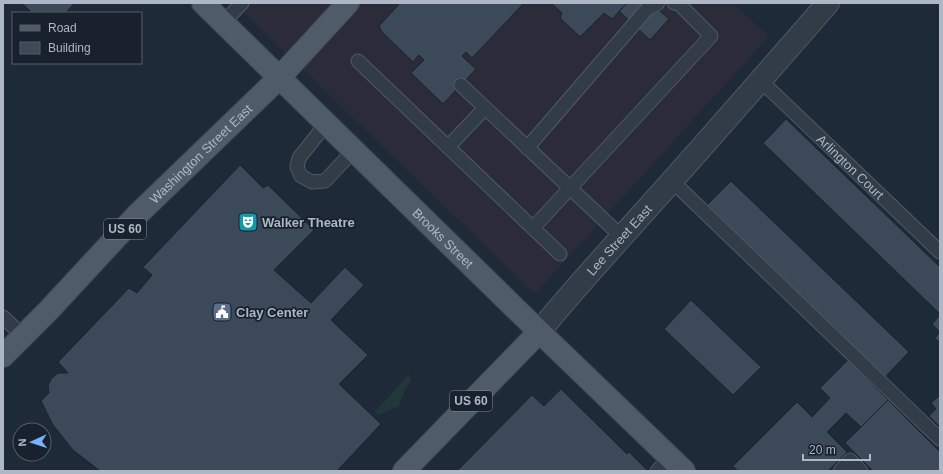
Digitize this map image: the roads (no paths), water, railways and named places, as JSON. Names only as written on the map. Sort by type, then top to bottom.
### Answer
[{"type":"main road","name":"Brooks Street","points":[[203,3],[539,332],[670,466]]},
{"type":"main road","name":"Washington Street East","points":[[3,356],[138,215],[279,78],[348,3]]},
{"type":"main road","name":"Lee Street East","points":[[404,471],[539,332]]},
{"type":"street","name":"Lee Street East","points":[[539,332],[577,285],[672,181],[828,3]]},
{"type":"lane","points":[[223,23],[242,3]]},
{"type":"lane","points":[[527,148],[647,9],[658,3]]},
{"type":"lane","points":[[533,228],[711,36],[679,4],[674,3]]},
{"type":"lane","points":[[358,61],[560,254]]},
{"type":"lane","name":"Arlington Court","points":[[761,81],[940,252]]},
{"type":"lane","points":[[460,85],[621,236]]},
{"type":"lane","points":[[448,147],[485,108]]},
{"type":"lane","points":[[326,124],[299,158],[297,167],[302,176],[312,182],[325,180],[354,150]]},
{"type":"lane","points":[[672,181],[940,439]]},
{"type":"lane","points":[[3,317],[23,336]]},
{"type":"lane","points":[[840,471],[850,460],[861,471]]},
{"type":"place","name":"Walker Theatre","points":[[248,222]]},
{"type":"place","name":"Clay Center","points":[[222,312]]}]
